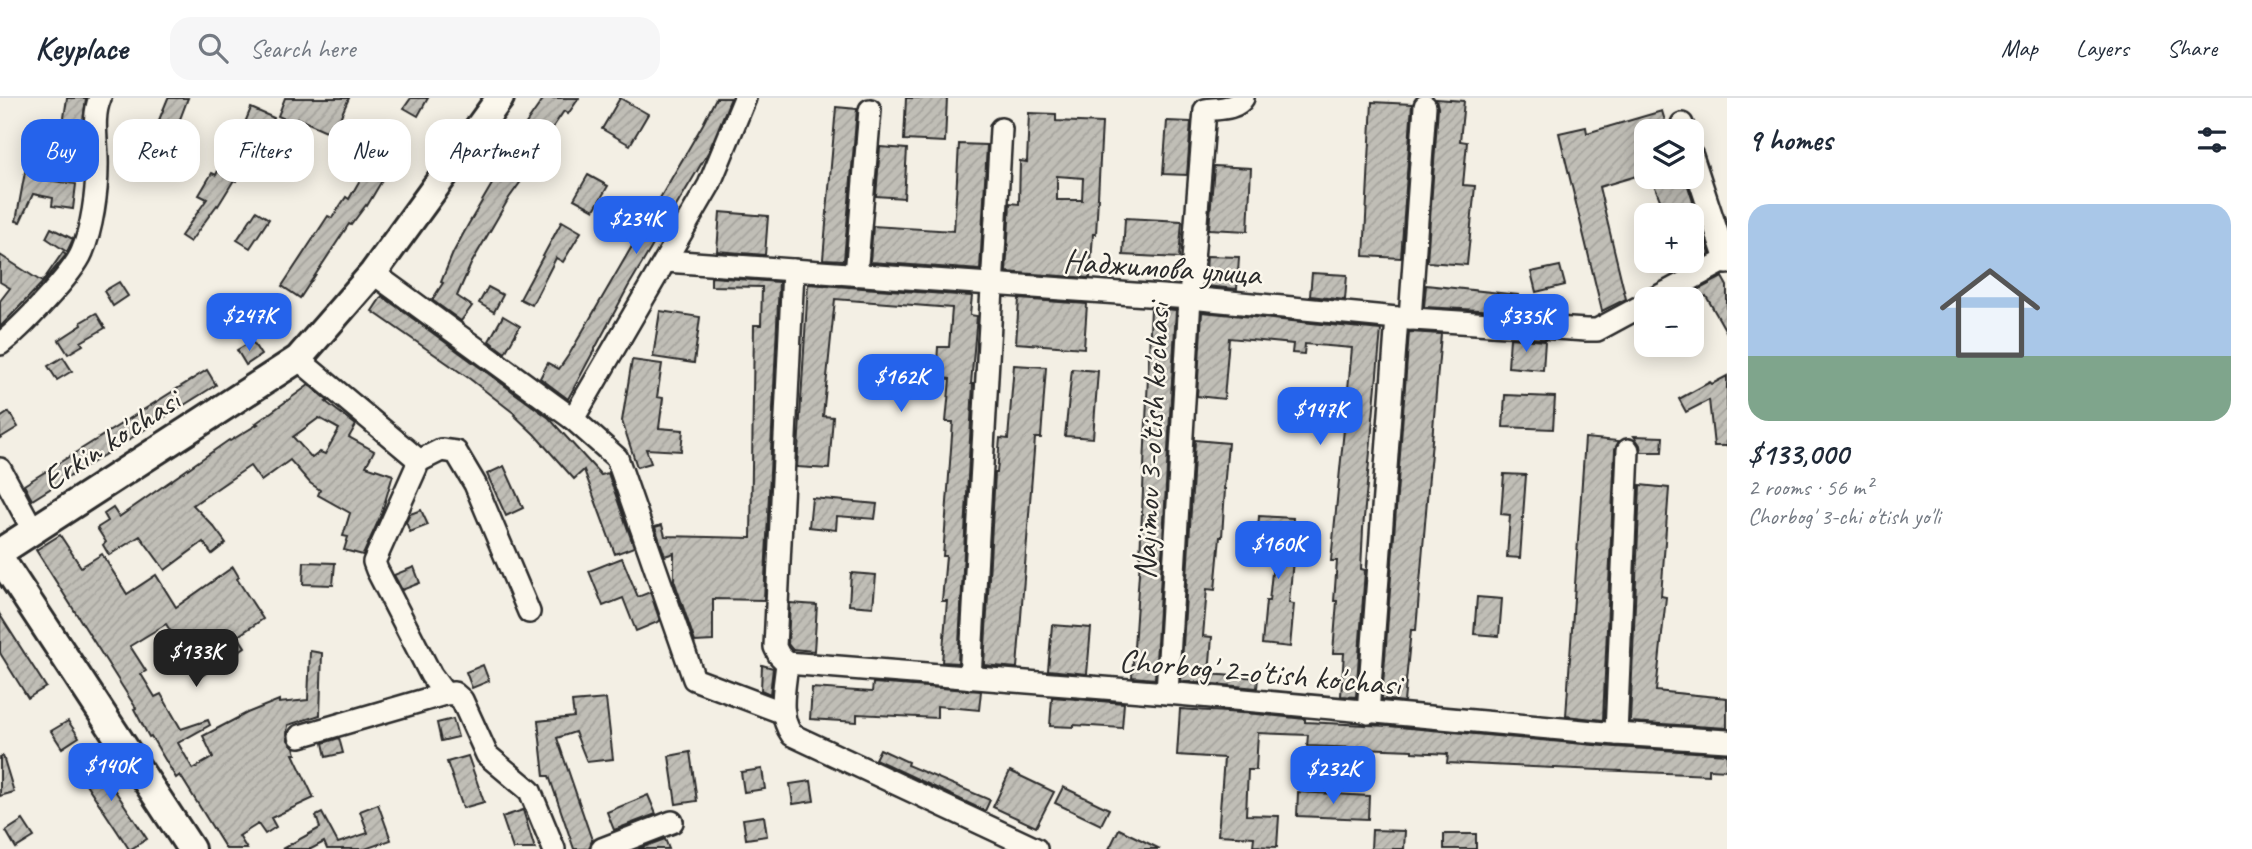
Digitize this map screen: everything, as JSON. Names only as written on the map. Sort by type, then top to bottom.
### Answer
[{"type":"main road","name":"Erkin ko'chasi","points":[[0,552],[298,359],[373,273],[500,98]]},
{"type":"main road","points":[[0,558],[191,849]]},
{"type":"street","points":[[0,344],[34,312],[82,254],[89,230],[97,170],[95,109],[100,98]]},
{"type":"street","points":[[573,419],[709,185],[745,98]]},
{"type":"street","name":"Najimov 3-o'tish ko'chasi","points":[[1167,693],[1190,298],[1205,110],[1236,106],[1243,98]]},
{"type":"street","points":[[1368,713],[1424,106]]},
{"type":"street","points":[[856,275],[870,110]]},
{"type":"street","points":[[970,678],[1001,129]]},
{"type":"street","points":[[1677,287],[1726,261],[1703,189]]},
{"type":"street","name":"Наджимова улица","points":[[666,261],[1190,298],[1403,319],[1597,330],[1634,310]]},
{"type":"street","points":[[793,270],[775,647],[787,663],[784,721],[792,735],[1036,849]]},
{"type":"street","points":[[373,273],[573,419],[617,458],[694,679],[784,713]]},
{"type":"street","points":[[298,359],[415,457],[417,462]]},
{"type":"street","points":[[445,694],[431,675],[374,562],[417,462],[441,450],[456,452],[475,484],[529,612]]},
{"type":"street","points":[[1616,734],[1628,450]]},
{"type":"street","points":[[0,469],[33,530]]},
{"type":"street","name":"Chorbog' 2-o'tish ko'chasi","points":[[787,663],[1167,693],[1616,734],[1727,741]]},
{"type":"street","points":[[300,736],[454,693],[462,700],[487,755],[530,791],[554,849]]},
{"type":"street","points":[[602,849],[671,822]]},
{"type":"building","points":[[67,98],[86,98],[83,119],[64,119]]},
{"type":"building","points":[[168,98],[188,98],[180,119],[159,119]]},
{"type":"building","points":[[285,98],[349,98],[340,119],[328,119],[328,132],[314,126],[314,119],[285,119],[278,116]]},
{"type":"building","points":[[411,98],[428,98],[418,116],[404,108]]},
{"type":"building","points":[[544,98],[579,98],[568,114],[564,111],[559,119],[529,119]]},
{"type":"building","points":[[620,98],[648,114],[630,145],[602,129]]},
{"type":"building","points":[[716,98],[731,98],[709,151],[628,287],[568,399],[540,378],[548,363],[559,369],[570,353]]},
{"type":"building","points":[[906,98],[947,98],[945,142],[904,140]]},
{"type":"building","points":[[1436,99],[1464,101],[1460,141],[1467,142],[1463,185],[1475,186],[1467,265],[1427,262],[1438,107]]},
{"type":"building","points":[[1372,102],[1412,104],[1401,258],[1364,256]]},
{"type":"building","points":[[836,107],[857,109],[844,260],[823,259]]},
{"type":"building","points":[[251,108],[274,118],[274,119],[246,119]]},
{"type":"building","points":[[1662,111],[1664,119],[1635,119]]},
{"type":"building","points":[[1029,113],[1056,114],[1056,121],[1102,123],[1096,234],[1093,234],[1090,278],[1006,272],[1010,203],[1019,204],[1020,161],[1027,162]],"holes":[[[1057,176],[1083,178],[1082,200],[1057,200]]]},
{"type":"building","points":[[1634,119],[1634,177],[1599,187],[1626,299],[1602,311],[1559,133],[1586,127],[1587,133]]},
{"type":"building","points":[[1167,121],[1191,122],[1187,175],[1163,174]]},
{"type":"building","points":[[959,144],[987,145],[980,270],[870,262],[873,226],[954,231]]},
{"type":"building","points":[[880,147],[907,149],[904,198],[876,196]]},
{"type":"building","points":[[1214,166],[1251,168],[1248,231],[1209,229]]},
{"type":"building","points":[[212,173],[214,182],[233,182],[190,242],[181,236],[207,199],[199,195]]},
{"type":"building","points":[[588,175],[608,186],[594,210],[574,199]]},
{"type":"building","points":[[23,182],[76,184],[73,209],[52,206],[53,198],[33,194],[20,222],[16,221]]},
{"type":"building","points":[[359,182],[381,182],[367,206],[351,225],[349,224],[300,298],[282,286],[328,216],[332,218],[346,197],[349,199]]},
{"type":"building","points":[[493,182],[521,182],[471,264],[457,296],[472,306],[461,321],[432,300],[443,283],[441,282],[453,253]]},
{"type":"building","points":[[1656,189],[1689,189],[1693,203],[1661,203]]},
{"type":"building","points":[[256,211],[269,219],[250,248],[237,240]]},
{"type":"building","points":[[720,212],[768,216],[765,255],[717,251]]},
{"type":"building","points":[[1125,218],[1182,221],[1179,258],[1123,255]]},
{"type":"building","points":[[562,221],[581,232],[563,262],[556,258],[532,305],[520,299]]},
{"type":"building","points":[[51,228],[73,239],[67,252],[46,238]]},
{"type":"building","points":[[1704,236],[1710,254],[1704,257]]},
{"type":"building","points":[[63,252],[66,255],[47,278],[0,327],[0,301],[10,288],[0,282],[0,255],[42,282]]},
{"type":"building","points":[[1207,256],[1239,257],[1237,289],[1205,286]]},
{"type":"building","points":[[1560,266],[1565,285],[1536,292],[1531,272]]},
{"type":"building","points":[[1312,273],[1347,275],[1345,300],[1310,296]]},
{"type":"building","points":[[711,277],[779,282],[764,600],[713,599],[713,641],[695,642],[674,580],[674,553],[665,556],[655,527],[662,525],[665,536],[751,538],[754,325],[761,325],[762,287],[711,286]]},
{"type":"building","points":[[1722,277],[1727,286],[1727,333],[1706,296],[1704,297],[1703,287]]},
{"type":"building","points":[[119,282],[128,296],[113,306],[104,291]]},
{"type":"building","points":[[808,284],[972,296],[970,315],[977,316],[971,384],[958,663],[942,662],[947,601],[942,601],[946,556],[943,556],[953,422],[946,422],[950,379],[936,378],[938,347],[949,347],[952,308],[835,299],[823,416],[833,417],[829,469],[797,467]]},
{"type":"building","points":[[1426,285],[1518,295],[1517,312],[1424,307]]},
{"type":"building","points":[[488,287],[503,295],[494,312],[479,303]]},
{"type":"building","points":[[382,296],[549,418],[601,475],[608,473],[634,547],[615,554],[584,470],[574,479],[515,414],[372,311]]},
{"type":"building","points":[[1019,299],[1087,304],[1084,348],[1016,343]]},
{"type":"building","points":[[1151,308],[1176,310],[1155,679],[1132,677]]},
{"type":"building","points":[[660,311],[700,317],[694,363],[653,357]]},
{"type":"building","points":[[1202,312],[1381,330],[1363,529],[1361,569],[1365,570],[1356,697],[1341,696],[1344,653],[1333,653],[1337,561],[1331,561],[1352,348],[1305,344],[1304,354],[1292,353],[1293,344],[1229,338],[1224,399],[1197,396]]},
{"type":"building","points":[[96,313],[105,328],[81,342],[83,345],[68,354],[59,340]]},
{"type":"building","points":[[503,316],[520,326],[505,353],[489,341]]},
{"type":"building","points":[[1409,332],[1441,334],[1416,630],[1411,630],[1404,702],[1382,699]]},
{"type":"building","points":[[1510,338],[1545,341],[1543,370],[1508,367]]},
{"type":"building","points":[[252,341],[261,355],[246,365],[237,350]]},
{"type":"building","points":[[63,357],[72,371],[57,380],[48,366]]},
{"type":"building","points":[[632,360],[662,364],[657,397],[663,398],[659,428],[683,430],[681,451],[646,449],[651,463],[637,467],[622,421]]},
{"type":"building","points":[[1014,365],[1046,367],[1041,438],[1035,438],[1017,668],[984,665],[995,473],[1000,438],[1008,439]]},
{"type":"building","points":[[1072,369],[1098,371],[1093,438],[1065,436]]},
{"type":"building","points":[[207,370],[216,385],[32,500],[24,485]]},
{"type":"building","points":[[1727,376],[1727,446],[1714,446],[1709,400],[1686,412],[1679,399]]},
{"type":"building","points":[[309,385],[356,425],[349,437],[374,451],[366,466],[393,475],[381,515],[363,555],[344,550],[348,537],[343,536],[350,513],[318,495],[320,490],[310,483],[290,460],[261,481],[250,466],[193,505],[226,543],[212,554],[203,542],[165,570],[140,536],[109,555],[103,545],[106,542],[97,528],[108,521],[104,514],[113,508],[119,517],[229,440],[258,424],[256,423]],"holes":[[[319,418],[339,429],[325,454],[320,452],[312,458],[293,437]]]},
{"type":"building","points":[[1505,395],[1555,397],[1553,429],[1503,427]]},
{"type":"building","points":[[9,412],[18,427],[0,438],[0,418]]},
{"type":"building","points":[[1634,436],[1663,437],[1662,452],[1641,452]]},
{"type":"building","points":[[1585,438],[1619,441],[1615,449],[1603,720],[1566,716]]},
{"type":"building","points":[[1195,440],[1228,443],[1222,537],[1215,590],[1207,589],[1203,636],[1212,637],[1209,674],[1258,678],[1257,688],[1181,681]]},
{"type":"building","points":[[504,466],[523,508],[506,516],[487,474]]},
{"type":"building","points":[[1504,474],[1526,475],[1520,558],[1507,557],[1510,515],[1501,514]]},
{"type":"building","points":[[1640,485],[1669,488],[1661,596],[1666,597],[1656,691],[1727,698],[1727,728],[1630,722]]},
{"type":"building","points":[[812,498],[877,504],[875,519],[837,516],[836,530],[809,527]]},
{"type":"building","points":[[421,510],[428,525],[410,532],[406,522],[410,514]]},
{"type":"building","points":[[1259,516],[1293,518],[1289,603],[1294,604],[1290,647],[1262,644],[1275,543],[1257,542]]},
{"type":"building","points":[[60,535],[81,567],[102,554],[127,594],[156,575],[176,607],[233,567],[239,577],[237,579],[263,619],[238,636],[245,647],[200,677],[166,624],[130,646],[146,671],[141,674],[155,697],[161,694],[181,729],[208,720],[210,725],[178,743],[193,769],[213,757],[203,736],[279,700],[279,703],[308,700],[310,651],[322,653],[320,715],[288,725],[287,734],[296,754],[293,754],[314,798],[271,818],[276,827],[265,834],[258,824],[239,836],[247,849],[226,849],[180,775],[176,778],[151,736],[149,737],[134,709],[136,708],[36,550]]},
{"type":"building","points":[[622,558],[638,597],[650,592],[660,621],[636,631],[623,598],[603,606],[589,571]]},
{"type":"building","points":[[304,562],[335,563],[333,585],[303,584]]},
{"type":"building","points":[[414,567],[420,583],[402,590],[394,575]]},
{"type":"building","points":[[851,573],[876,575],[873,607],[849,605]]},
{"type":"building","points":[[1477,597],[1502,599],[1499,636],[1474,634]]},
{"type":"building","points":[[790,603],[817,605],[814,651],[792,649],[788,644]]},
{"type":"building","points":[[0,615],[46,687],[28,698],[0,653]]},
{"type":"building","points":[[1052,625],[1091,628],[1087,674],[1048,670]]},
{"type":"building","points":[[483,665],[489,681],[472,688],[466,672]]},
{"type":"building","points":[[762,665],[773,668],[770,694],[761,690]]},
{"type":"building","points":[[873,683],[981,691],[979,710],[937,706],[937,718],[857,714],[857,722],[810,719],[812,688],[872,692]]},
{"type":"building","points":[[1052,697],[1124,703],[1122,728],[1050,726]]},
{"type":"building","points":[[606,699],[613,759],[587,762],[575,732],[557,738],[592,840],[589,849],[574,849],[549,776],[544,776],[538,721],[574,717],[572,702]]},
{"type":"building","points":[[1180,709],[1257,714],[1305,719],[1305,722],[1388,726],[1615,747],[1727,754],[1727,770],[1709,769],[1709,775],[1447,763],[1448,754],[1307,746],[1308,735],[1258,733],[1256,770],[1248,770],[1246,815],[1279,816],[1277,847],[1253,846],[1254,837],[1218,835],[1224,758],[1177,755]]},
{"type":"building","points":[[453,719],[458,737],[441,741],[437,723]]},
{"type":"building","points":[[68,721],[79,737],[62,748],[51,731]]},
{"type":"building","points":[[339,738],[343,753],[326,757],[323,743]]},
{"type":"building","points":[[880,749],[908,762],[907,765],[990,800],[985,811],[875,759]]},
{"type":"building","points":[[690,752],[697,801],[676,804],[669,756]]},
{"type":"building","points":[[3,756],[14,792],[0,796],[0,757]]},
{"type":"building","points":[[92,756],[147,839],[131,849],[75,767]]},
{"type":"building","points":[[468,756],[484,802],[463,808],[447,762]]},
{"type":"building","points":[[762,769],[765,789],[744,792],[741,772]]},
{"type":"building","points":[[1010,771],[1054,792],[1036,827],[993,807]]},
{"type":"building","points":[[811,781],[814,801],[793,804],[790,784]]},
{"type":"building","points":[[1063,787],[1109,809],[1101,825],[1055,803]]},
{"type":"building","points":[[1298,792],[1369,796],[1368,819],[1297,816]]},
{"type":"building","points":[[648,795],[656,814],[614,830],[607,812]]},
{"type":"building","points":[[378,804],[391,840],[365,849],[327,849],[324,842],[311,849],[282,849],[320,828],[316,816],[322,813],[338,843],[368,833],[360,811]]},
{"type":"building","points":[[523,810],[535,849],[513,849],[502,817]]},
{"type":"building","points":[[764,816],[767,836],[746,839],[743,819]]},
{"type":"building","points":[[23,820],[34,837],[16,848],[6,831]]},
{"type":"building","points":[[1119,829],[1160,849],[1109,849]]},
{"type":"building","points":[[1372,830],[1405,831],[1404,849],[1371,849]]},
{"type":"building","points":[[1444,834],[1476,834],[1476,849],[1444,849]]},
{"type":"building","points":[[665,839],[669,849],[638,849]]}]
